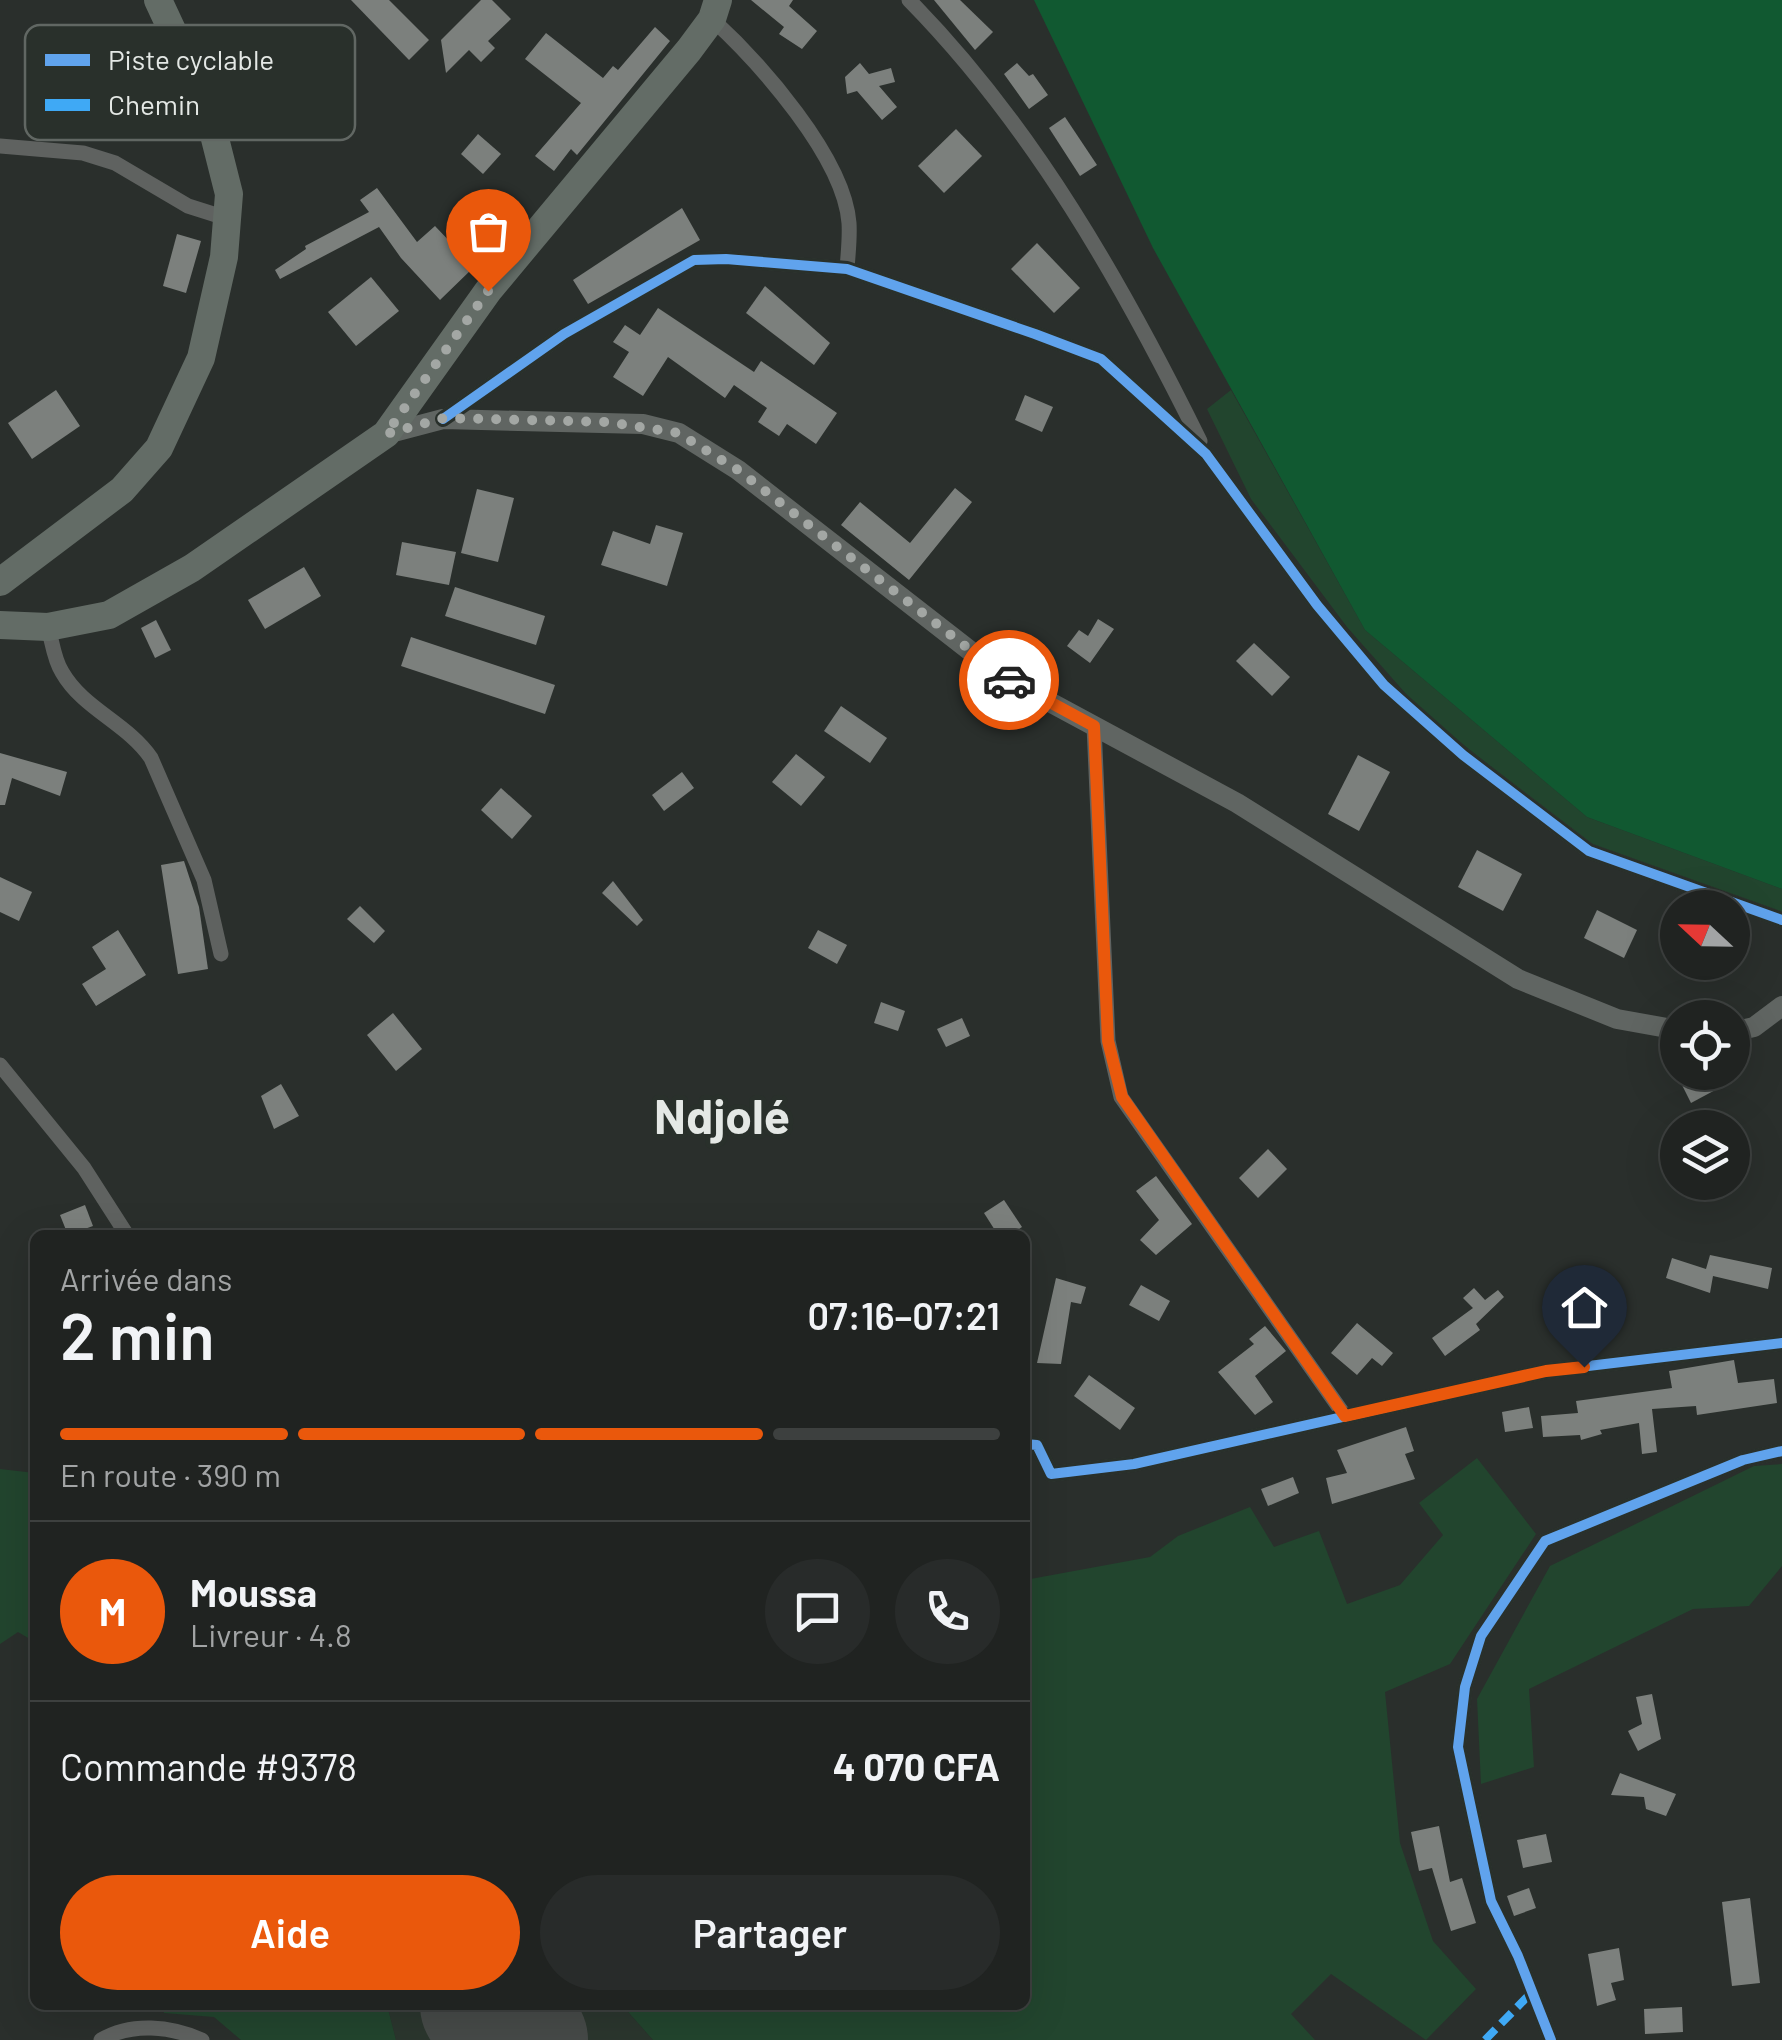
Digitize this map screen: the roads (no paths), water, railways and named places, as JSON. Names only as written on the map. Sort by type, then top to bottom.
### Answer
[{"type":"highway","points":[[0,625],[48,627],[109,616],[159,587],[386,434],[488,291],[715,10]]},
{"type":"highway","points":[[0,582],[122,490],[159,448],[201,358],[230,218],[217,140]]},
{"type":"street","points":[[909,0],[960,52],[1071,206],[1146,333],[1206,454],[1317,605],[1384,685],[1463,756],[1589,851],[1782,920]]},
{"type":"street","points":[[715,10],[792,108],[837,181],[849,221],[847,270]]},
{"type":"street","points":[[0,146],[83,153],[115,163],[188,206],[230,218]]},
{"type":"street","points":[[444,418],[564,334],[694,260],[726,258],[847,270],[1101,359],[1206,454]]},
{"type":"street","points":[[386,434],[444,418],[626,423],[678,433],[738,470],[1006,678],[1236,804],[1518,979],[1617,1019],[1660,1027]]},
{"type":"street","points":[[48,627],[60,670],[81,696],[140,742],[151,758],[204,880],[221,954]]},
{"type":"street","points":[[1094,726],[1108,1041],[1122,1097],[1345,1416]]},
{"type":"street","points":[[1750,1028],[1782,1006]]},
{"type":"street","points":[[0,1065],[84,1168],[124,1230]]},
{"type":"street","points":[[1030,1444],[1037,1445],[1051,1474],[1134,1464],[1546,1371],[1782,1343]]},
{"type":"street","points":[[1551,2040],[1518,1956],[1490,1901],[1458,1747],[1464,1687],[1482,1636],[1545,1542],[1743,1460],[1782,1451]]},
{"type":"street","points":[[102,2040],[142,2027],[181,2030],[202,2040]]},
{"type":"district","name":"Ndjolé","points":[[722,1117]]}]
